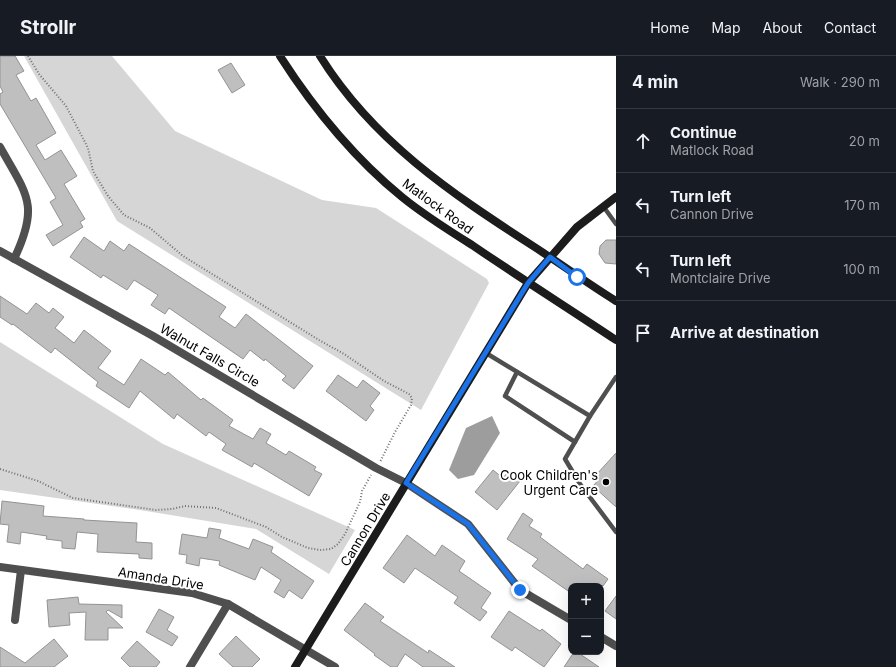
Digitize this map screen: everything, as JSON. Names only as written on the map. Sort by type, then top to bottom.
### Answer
[{"type":"main road","name":"Matlock Road","points":[[280,56],[303,92],[330,125],[362,161],[402,197],[528,283],[616,340]]},
{"type":"main road","name":"Matlock Road","points":[[320,56],[350,98],[384,135],[415,163],[452,193],[550,257],[577,277],[616,301]]},
{"type":"main road","name":"Cannon Drive","points":[[295,667],[528,283],[577,227],[616,197]]},
{"type":"street","points":[[0,147],[24,189],[29,208],[25,235],[14,259]]},
{"type":"street","name":"Walnut Falls Circle","points":[[0,251],[153,336],[376,468],[406,483],[468,524],[520,590],[569,619]]},
{"type":"street","name":"Amanda Drive","points":[[0,567],[192,593],[228,604],[335,667]]},
{"type":"street","points":[[15,620],[22,570]]},
{"type":"street","points":[[190,667],[228,604]]},
{"type":"street","points":[[604,639],[616,646]]},
{"type":"lane","points":[[603,206],[616,224]]},
{"type":"lane","points":[[486,353],[590,416]]},
{"type":"lane","points":[[517,372],[505,396],[575,442]]},
{"type":"lane","points":[[615,379],[590,416],[565,459],[580,484],[616,532]]},
{"type":"shaded area","points":[[24,56],[112,56],[175,131],[322,200],[376,208],[487,279],[489,283],[421,410],[117,221]]},
{"type":"shaded area","points":[[0,342],[163,444],[355,530],[329,574],[256,529],[140,510],[0,490]]},
{"type":"shaded area","points":[[492,416],[500,433],[474,475],[458,479],[449,470],[466,428]]},
{"type":"building","points":[[0,56],[15,56],[24,71],[16,75],[31,101],[36,98],[56,133],[36,145],[45,160],[61,150],[77,176],[64,184],[85,219],[80,222],[83,227],[53,246],[46,235],[63,225],[50,202],[56,198],[0,104],[0,94],[3,92],[0,86]]},
{"type":"building","points":[[231,63],[245,85],[232,93],[218,70]]},
{"type":"building","points":[[84,237],[104,251],[110,241],[124,251],[129,244],[226,307],[219,317],[235,328],[246,314],[313,366],[294,389],[282,380],[286,376],[265,359],[264,361],[250,350],[243,359],[169,308],[165,314],[151,305],[158,295],[134,280],[127,290],[103,275],[101,278],[70,257]]},
{"type":"building","points":[[606,240],[616,240],[616,264],[605,263],[599,254],[600,246]]},
{"type":"building","points":[[0,296],[27,314],[36,303],[49,313],[53,308],[64,317],[55,328],[74,343],[84,330],[111,351],[98,368],[124,385],[141,359],[165,375],[168,372],[201,400],[203,398],[233,420],[229,426],[253,439],[260,428],[271,434],[266,443],[286,455],[289,451],[316,467],[314,470],[322,474],[309,496],[254,463],[252,467],[222,450],[226,444],[209,432],[206,436],[177,414],[174,419],[140,391],[129,408],[96,386],[98,382],[55,348],[51,353],[13,324],[12,325],[0,317]]},
{"type":"building","points":[[338,375],[357,388],[363,380],[380,393],[370,406],[374,410],[366,421],[326,391]]},
{"type":"building","name":"Cook Children's Urgent Care","points":[[616,453],[616,507],[593,486],[600,478],[596,475]]},
{"type":"building","points":[[493,470],[503,478],[508,472],[520,481],[497,510],[475,492]]},
{"type":"building","points":[[2,501],[44,506],[43,516],[137,523],[136,542],[152,543],[152,559],[139,558],[139,554],[97,552],[98,534],[77,532],[75,549],[62,548],[62,541],[46,539],[47,536],[21,532],[20,544],[7,542],[9,525],[0,524]]},
{"type":"building","points":[[523,513],[533,520],[529,526],[542,534],[540,537],[583,569],[587,564],[608,579],[604,585],[604,583],[568,583],[568,591],[532,566],[538,559],[507,539]]},
{"type":"building","points":[[209,528],[221,530],[219,538],[249,549],[253,539],[273,547],[271,552],[314,581],[302,599],[289,590],[284,598],[274,592],[281,580],[261,567],[255,580],[219,565],[220,561],[200,558],[199,566],[186,563],[187,555],[179,554],[182,534],[207,538]]},
{"type":"building","points":[[407,535],[435,556],[442,545],[465,561],[459,571],[491,593],[481,608],[487,612],[480,621],[454,603],[458,597],[415,568],[404,583],[383,568]]},
{"type":"building","points":[[616,596],[616,619],[605,611]]},
{"type":"building","points":[[78,597],[79,604],[122,605],[122,618],[108,610],[106,612],[123,628],[108,628],[108,640],[85,640],[86,612],[69,613],[70,625],[49,627],[47,600]]},
{"type":"building","points":[[365,603],[384,617],[380,621],[428,653],[429,650],[455,667],[423,667],[405,654],[397,667],[391,667],[374,655],[375,654],[344,630]]},
{"type":"building","points":[[159,609],[174,617],[167,630],[178,637],[172,646],[146,632]]},
{"type":"building","points":[[509,611],[540,631],[542,629],[561,644],[544,667],[515,647],[512,651],[491,637]]},
{"type":"building","points":[[236,636],[260,659],[252,667],[233,667],[219,654]]},
{"type":"building","points":[[54,639],[68,656],[54,667],[0,667],[0,647],[25,663]]},
{"type":"building","points":[[137,641],[160,662],[156,667],[130,667],[121,658]]},
{"type":"building","points":[[572,655],[581,655],[599,667],[564,667]]},
{"type":"place","name":"Cook Children's Urgent Care","points":[[606,482]]},
{"type":"route","points":[[520,590],[468,524],[406,483],[528,283],[550,257],[577,277]]}]
